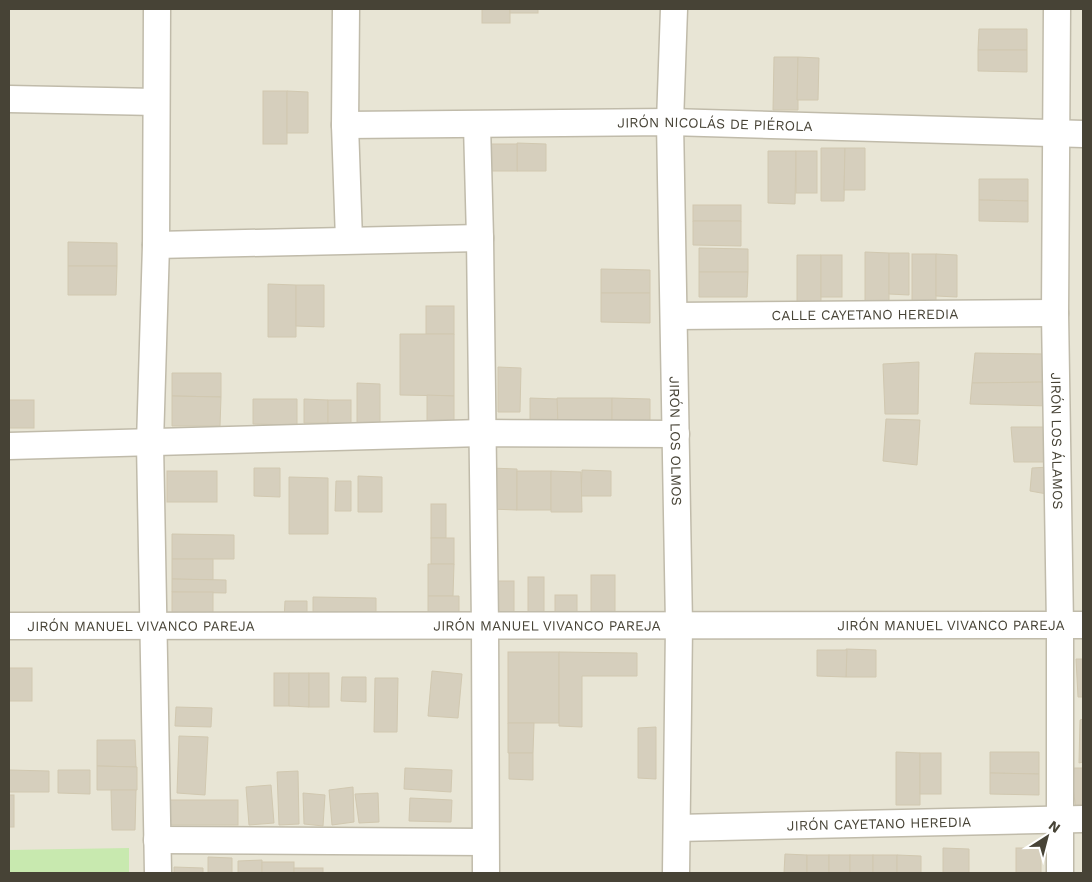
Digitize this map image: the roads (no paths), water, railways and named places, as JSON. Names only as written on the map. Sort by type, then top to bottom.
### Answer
[{"type":"street","points":[[157,9],[156,245],[150,443],[158,873]]},
{"type":"street","points":[[346,9],[346,125],[349,240]]},
{"type":"street","name":"JIRÓN LOS OLMOS","points":[[674,9],[670,122],[679,625],[676,873]]},
{"type":"street","name":"JIRÓN LOS ÁLAMOS","points":[[1057,9],[1056,313],[1072,625],[1072,819],[1060,873]]},
{"type":"street","points":[[9,99],[156,102]]},
{"type":"street","name":"JIRÓN NICOLÁS DE PIÉROLA","points":[[346,125],[670,122],[1083,134]]},
{"type":"street","points":[[477,125],[485,625],[486,873]]},
{"type":"street","points":[[156,245],[480,238]]},
{"type":"street","name":"CALLE CAYETANO HEREDIA","points":[[674,316],[1056,313]]},
{"type":"street","points":[[9,446],[482,432],[676,434]]},
{"type":"street","name":"JIRÓN MANUEL VIVANCO PAREJA","points":[[9,626],[1072,625]]},
{"type":"street","name":"JIRÓN CAYETANO HEREDIA","points":[[677,828],[1072,819]]},
{"type":"street","points":[[157,840],[486,842]]}]
